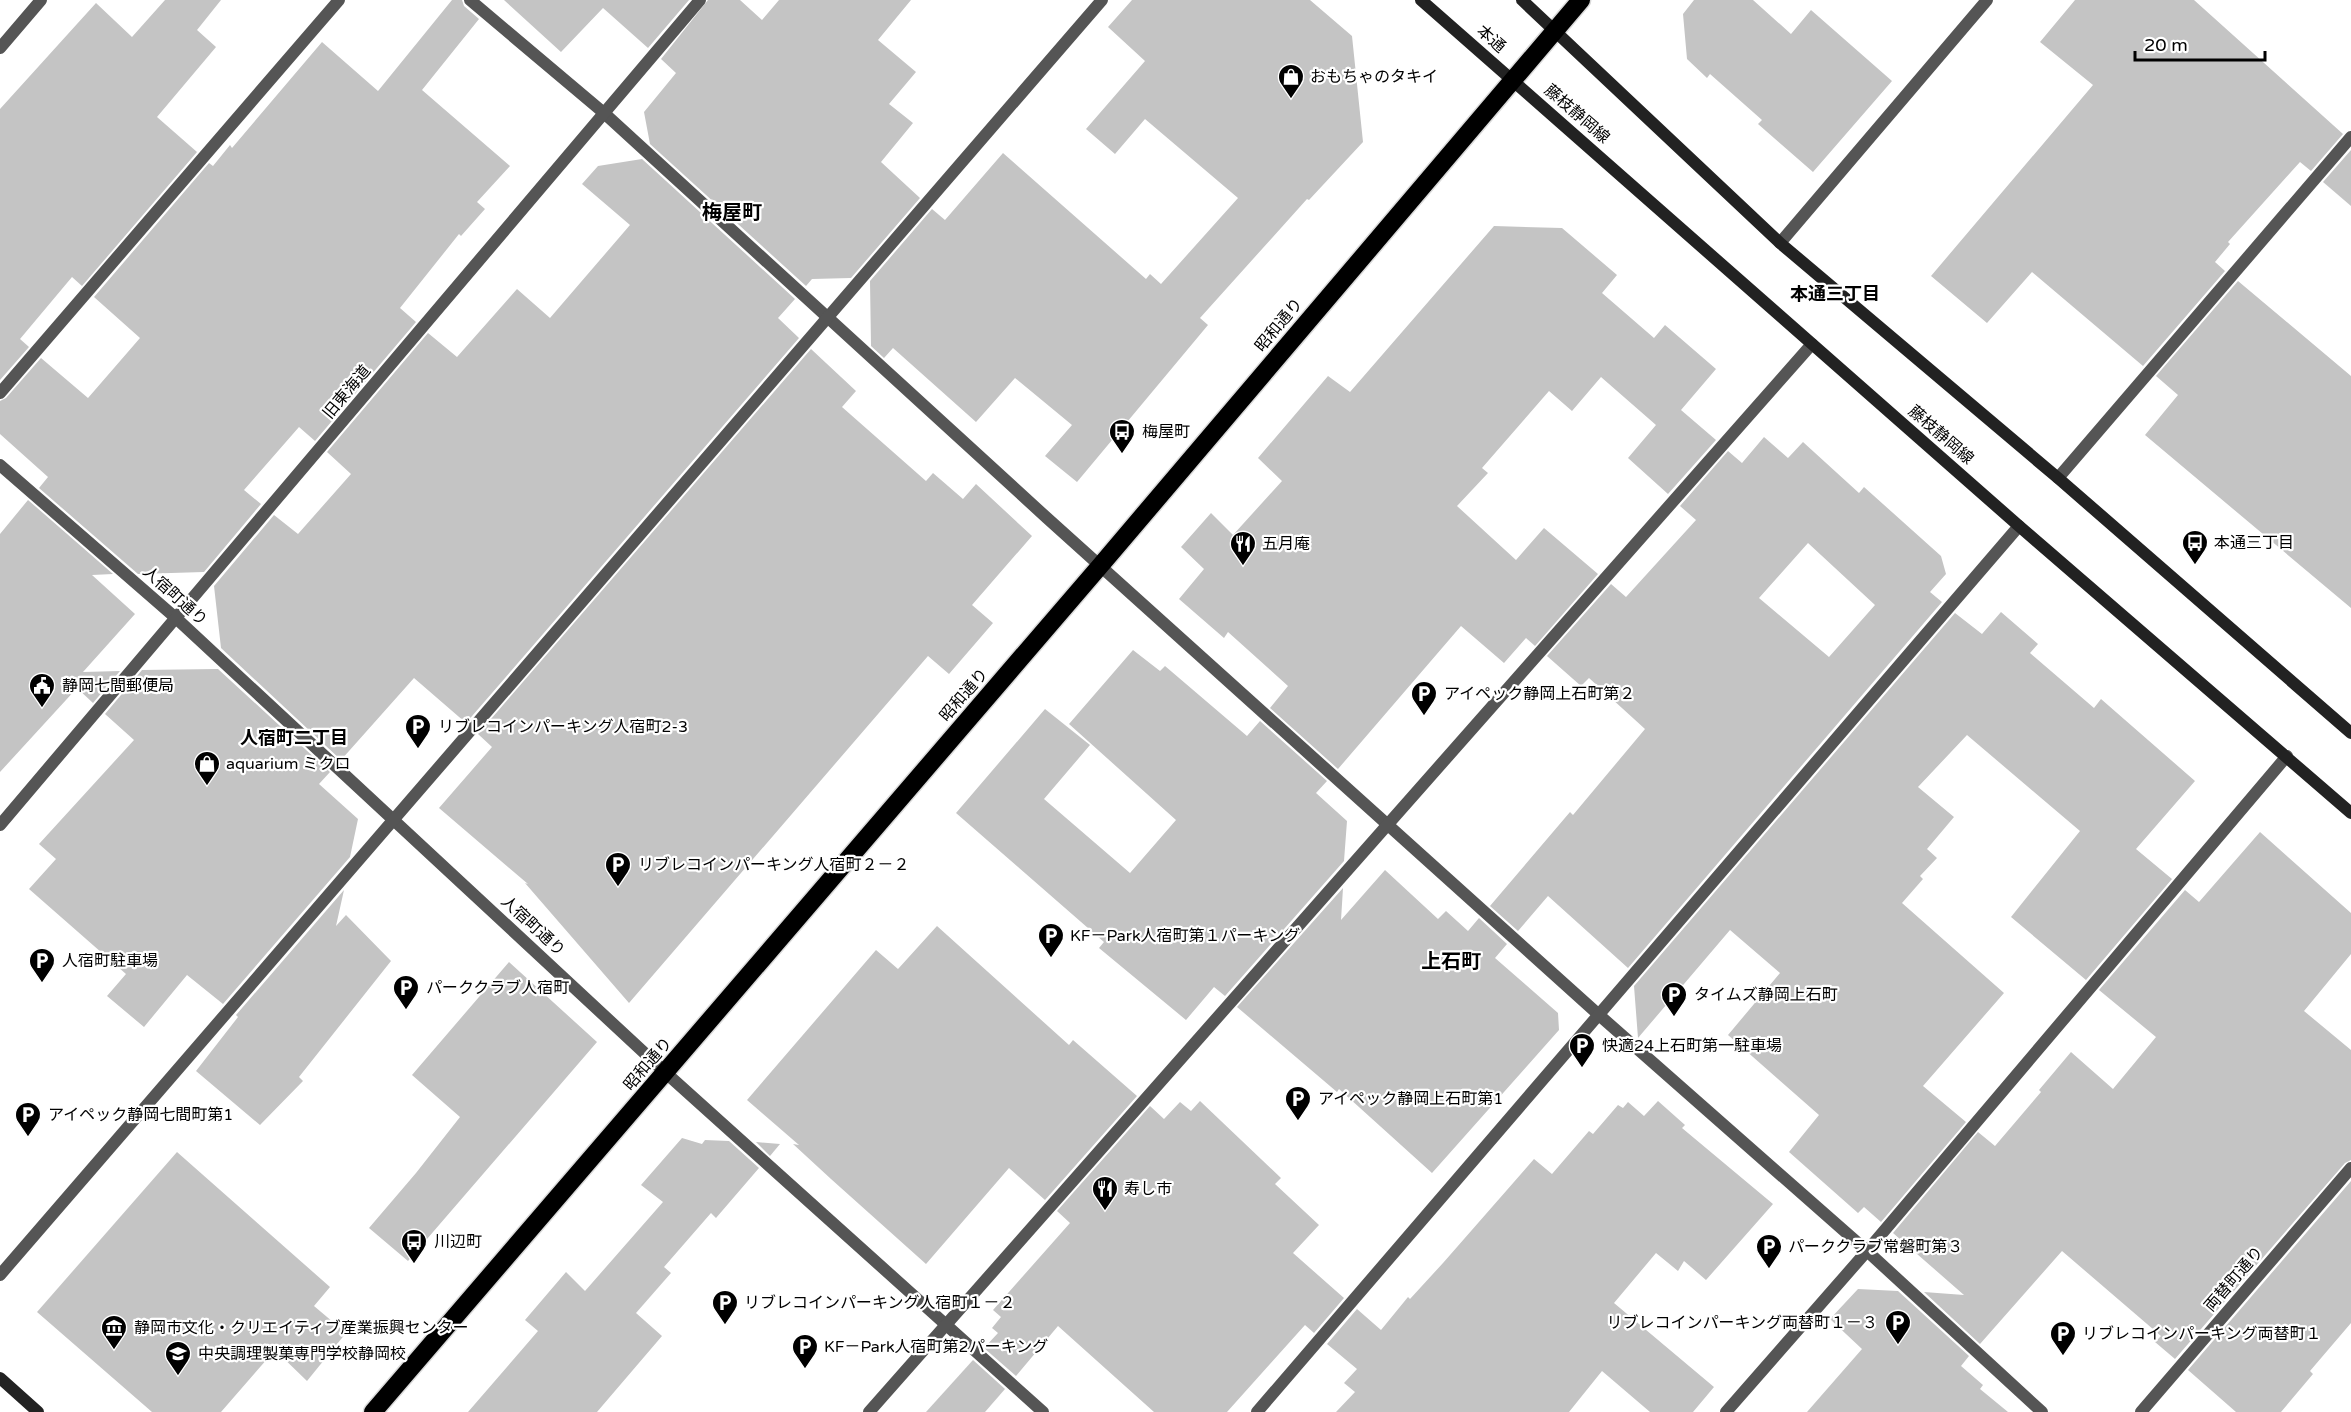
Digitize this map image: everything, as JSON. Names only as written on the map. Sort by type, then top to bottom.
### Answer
[{"type":"highway","name":"昭和通り","points":[[373,1412],[1100,566],[1581,0]]},
{"type":"main road","name":"本通","points":[[1422,0],[1512,80]]},
{"type":"main road","points":[[1522,0],[1780,243],[2058,478],[2351,733]]},
{"type":"main road","name":"藤枝静岡線","points":[[1512,80],[2019,526],[2351,813]]},
{"type":"main road","points":[[0,1378],[38,1412]]},
{"type":"street","points":[[0,48],[41,0]]},
{"type":"street","points":[[0,393],[339,0]]},
{"type":"street","points":[[470,0],[604,113],[1100,566],[1389,823],[1599,1015],[1866,1251],[2042,1412]]},
{"type":"street","name":"旧東海道","points":[[0,825],[700,0]]},
{"type":"street","points":[[0,1275],[396,820],[1102,0]]},
{"type":"street","points":[[1780,243],[1987,0]]},
{"type":"street","points":[[2058,478],[2351,137]]},
{"type":"street","points":[[869,1412],[1812,344]]},
{"type":"street","name":"人宿町通り","points":[[0,465],[177,619],[666,1073],[1043,1412]]},
{"type":"street","points":[[1257,1412],[2019,526]]},
{"type":"street","points":[[1726,1412],[2287,756]]},
{"type":"street","name":"両替町通り","points":[[2141,1412],[2351,1168]]},
{"type":"building","points":[[165,0],[221,0],[197,30],[216,47],[157,117],[197,152],[82,286],[72,277],[20,339],[29,347],[0,380],[0,109],[96,3],[132,37]]},
{"type":"building","points":[[452,0],[462,0],[464,6],[479,19],[422,90],[510,166],[477,202],[485,209],[461,236],[459,234],[400,308],[416,322],[315,441],[299,427],[244,490],[261,504],[204,572],[138,574],[39,488],[48,477],[0,434],[0,401],[6,398],[41,358],[88,398],[140,338],[94,297],[209,163],[213,166],[230,145],[232,148],[322,42],[378,91]]},
{"type":"building","points":[[504,0],[689,0],[648,48],[603,8],[561,52]]},
{"type":"building","points":[[708,0],[740,0],[762,20],[779,0],[911,0],[878,40],[916,72],[889,104],[913,123],[881,162],[920,198],[851,278],[812,279],[806,286],[650,144],[644,112],[676,73],[661,59]]},
{"type":"building","points":[[1132,0],[1310,0],[1352,36],[1363,142],[1309,200],[1307,199],[1200,318],[1208,325],[1077,482],[1045,456],[1072,425],[1015,378],[976,422],[893,348],[884,358],[871,346],[870,281],[932,209],[945,220],[1003,153],[1146,279],[1150,274],[1161,284],[1238,198],[1145,119],[1115,154],[1086,129],[1145,61],[1108,27]]},
{"type":"building","points":[[1694,0],[1753,0],[1791,34],[1811,10],[1892,81],[1813,172],[1758,124],[1762,120],[1710,74],[1707,78],[1687,59],[1683,14]]},
{"type":"building","points":[[2075,0],[2194,0],[2343,134],[2311,171],[2300,162],[2228,242],[2230,244],[2215,262],[2225,271],[2143,366],[2032,272],[1987,323],[1931,276],[2093,85],[2040,42]]},
{"type":"building","points":[[2351,150],[2351,206],[2323,182]]},
{"type":"building","points":[[642,159],[795,299],[778,318],[799,338],[466,723],[414,678],[341,760],[221,648],[214,586],[274,515],[298,534],[351,474],[327,452],[428,333],[457,357],[517,289],[550,318],[630,225],[582,184],[598,166]]},
{"type":"building","points":[[1494,226],[1562,228],[1617,275],[1602,293],[1654,338],[1665,325],[1716,369],[1681,410],[1716,440],[1668,494],[1628,458],[1656,425],[1601,377],[1572,411],[1549,391],[1482,468],[1488,473],[1457,506],[1516,560],[1544,528],[1598,574],[1535,646],[1526,638],[1504,663],[1461,626],[1338,769],[1270,708],[1288,686],[1228,632],[1224,638],[1179,599],[1204,569],[1181,547],[1211,513],[1233,535],[1282,481],[1258,458],[1328,376],[1350,392]]},
{"type":"building","points":[[2238,281],[2351,376],[2351,608],[2145,435],[2178,395],[2156,376]]},
{"type":"building","points":[[811,349],[856,391],[842,407],[926,481],[933,473],[963,499],[976,484],[1032,536],[972,605],[993,623],[949,674],[928,656],[629,1003],[525,883],[528,884],[439,808],[492,747],[478,734]]},
{"type":"building","points":[[1764,437],[1788,458],[1803,442],[1859,493],[1864,487],[1941,556],[1946,574],[1930,592],[1942,602],[1628,968],[1548,896],[1518,931],[1490,906],[1570,812],[1573,815],[1645,729],[1589,678],[1581,686],[1547,656],[1611,584],[1626,597],[1696,520],[1680,506],[1728,451],[1742,463]],"holes":[[[1808,543],[1875,605],[1829,657],[1759,598]]]},
{"type":"building","points":[[28,500],[113,574],[92,575],[135,614],[83,672],[120,671],[93,703],[77,688],[0,772],[0,534]]},
{"type":"building","points":[[2001,612],[2038,644],[2030,653],[2094,708],[2101,699],[2195,781],[2136,849],[2172,879],[2086,980],[2011,917],[2080,831],[1967,735],[1918,787],[1954,817],[1927,849],[1937,858],[1920,876],[1923,879],[1902,903],[2004,993],[1923,1086],[1966,1122],[1881,1222],[1864,1207],[1858,1213],[1789,1152],[1819,1115],[1728,1035],[1780,973],[1730,930],[1638,1038],[1634,986],[1955,613],[1982,634]]},
{"type":"building","points":[[1133,650],[1160,671],[1165,666],[1247,736],[1260,721],[1327,781],[1316,793],[1347,821],[1344,861],[1225,996],[1214,987],[1186,1020],[1099,948],[1104,942],[956,813],[1045,709],[1090,745],[1044,799],[1130,873],[1176,820],[1069,724]]},
{"type":"building","points":[[218,669],[330,772],[319,784],[358,819],[350,857],[223,1004],[187,975],[144,1027],[107,996],[126,974],[29,889],[56,859],[39,844],[134,740],[105,714],[142,670]]},
{"type":"building","points":[[2260,832],[2351,913],[2351,954],[2304,1011],[2351,1050],[2351,1160],[2345,1163],[2175,1359],[2155,1342],[2161,1336],[2062,1251],[1980,1344],[1924,1292],[1964,1295],[1893,1233],[1978,1132],[1995,1146],[2041,1092],[2039,1090],[2071,1052],[2113,1089],[2156,1037],[2099,990],[2185,890],[2199,902]]},
{"type":"building","points":[[1385,870],[1438,919],[1446,911],[1468,931],[1479,918],[1507,944],[1495,958],[1558,1013],[1559,1030],[1432,1173],[1339,1089],[1337,1092],[1237,1007],[1343,888],[1341,920]]},
{"type":"building","points":[[344,890],[336,926],[346,915],[391,961],[299,1077],[303,1081],[260,1125],[196,1071],[238,1017],[236,1015]]},
{"type":"building","points":[[937,926],[1069,1045],[1073,1040],[1137,1096],[1045,1200],[1009,1168],[926,1264],[793,1144],[799,1145],[747,1100],[876,950],[898,969]]},
{"type":"building","points":[[509,962],[597,1042],[408,1261],[369,1228],[460,1117],[412,1075]]},
{"type":"building","points":[[1200,1101],[1281,1178],[1275,1184],[1319,1225],[1293,1253],[1344,1298],[1314,1333],[1305,1325],[1227,1412],[1154,1412],[1058,1326],[1016,1376],[984,1348],[998,1333],[992,1328],[1001,1317],[993,1310],[1070,1223],[1057,1211],[1150,1106],[1164,1119],[1180,1102],[1191,1111]]},
{"type":"building","points":[[1658,1101],[1685,1125],[1682,1128],[1773,1204],[1706,1280],[1684,1261],[1678,1271],[1656,1253],[1614,1303],[1714,1387],[1693,1412],[1650,1412],[1602,1371],[1569,1412],[1336,1412],[1355,1392],[1344,1383],[1357,1369],[1327,1344],[1357,1309],[1381,1330],[1408,1297],[1410,1299],[1443,1263],[1534,1159],[1552,1174],[1589,1131],[1593,1134],[1618,1105],[1623,1108],[1628,1102],[1644,1116]]},
{"type":"building","points":[[682,1138],[702,1144],[705,1140],[729,1141],[759,1168],[716,1218],[711,1213],[664,1267],[671,1273],[636,1313],[662,1336],[597,1412],[468,1412],[538,1331],[525,1320],[566,1272],[585,1291],[663,1202],[641,1185]]},
{"type":"building","points":[[756,1142],[780,1144],[770,1156]]},
{"type":"building","points":[[177,1152],[330,1287],[314,1306],[346,1333],[307,1381],[275,1350],[221,1412],[152,1412],[37,1312]]},
{"type":"building","points":[[2351,1181],[2351,1323],[2310,1371],[2313,1374],[2281,1412],[2236,1412],[2188,1370]]},
{"type":"building","points":[[1858,1289],[1898,1291],[1969,1356],[1961,1366],[1983,1385],[1980,1389],[2008,1412],[1807,1412],[1862,1349],[1830,1319]]},
{"type":"building","points":[[973,1360],[1005,1389],[985,1412],[926,1412]]},
{"type":"place","name":"おもちゃのタキイ","points":[[1291,100]]},
{"type":"place","name":"梅屋町","points":[[1122,455]]},
{"type":"place","name":"本通三丁目","points":[[2195,566]]},
{"type":"place","name":"五月庵","points":[[1243,567]]},
{"type":"place","name":"静岡七間郵便局","points":[[42,709]]},
{"type":"place","name":"アイペック静岡上石町第２","points":[[1424,717]]},
{"type":"place","name":"リブレコインパーキング人宿町2‐3","points":[[418,750]]},
{"type":"place","name":"aquarium ミクロ","points":[[207,787]]},
{"type":"place","name":"リブレコインパーキング人宿町２－２","points":[[618,888]]},
{"type":"place","name":"KF－Park人宿町第１パーキング","points":[[1051,959]]},
{"type":"place","name":"人宿町駐車場","points":[[42,984]]},
{"type":"place","name":"パーククラブ人宿町","points":[[406,1011]]},
{"type":"place","name":"タイムズ静岡上石町","points":[[1674,1018]]},
{"type":"place","name":"快適24上石町第一駐車場","points":[[1582,1069]]},
{"type":"place","name":"アイペック静岡上石町第1","points":[[1298,1122]]},
{"type":"place","name":"アイペック静岡七間町第1","points":[[28,1138]]},
{"type":"place","name":"寿し市","points":[[1105,1212]]},
{"type":"place","name":"川辺町","points":[[414,1265]]},
{"type":"place","name":"パーククラブ常磐町第３","points":[[1769,1270]]},
{"type":"place","name":"リブレコインパーキング人宿町１－２","points":[[725,1326]]},
{"type":"place","name":"リブレコインパーキング両替町１－３","points":[[1898,1346]]},
{"type":"place","name":"静岡市文化・クリエイティブ産業振興センター","points":[[114,1351]]},
{"type":"place","name":"リブレコインパーキング両替町１","points":[[2063,1357]]},
{"type":"place","name":"KF－Park人宿町第2パーキング","points":[[805,1370]]},
{"type":"place","name":"中央調理製菓専門学校静岡校","points":[[178,1377]]},
{"type":"district","name":"梅屋町","points":[[732,213]]},
{"type":"district","name":"本通三丁目","points":[[1835,294]]},
{"type":"district","name":"人宿町二丁目","points":[[294,738]]},
{"type":"district","name":"上石町","points":[[1451,962]]}]
